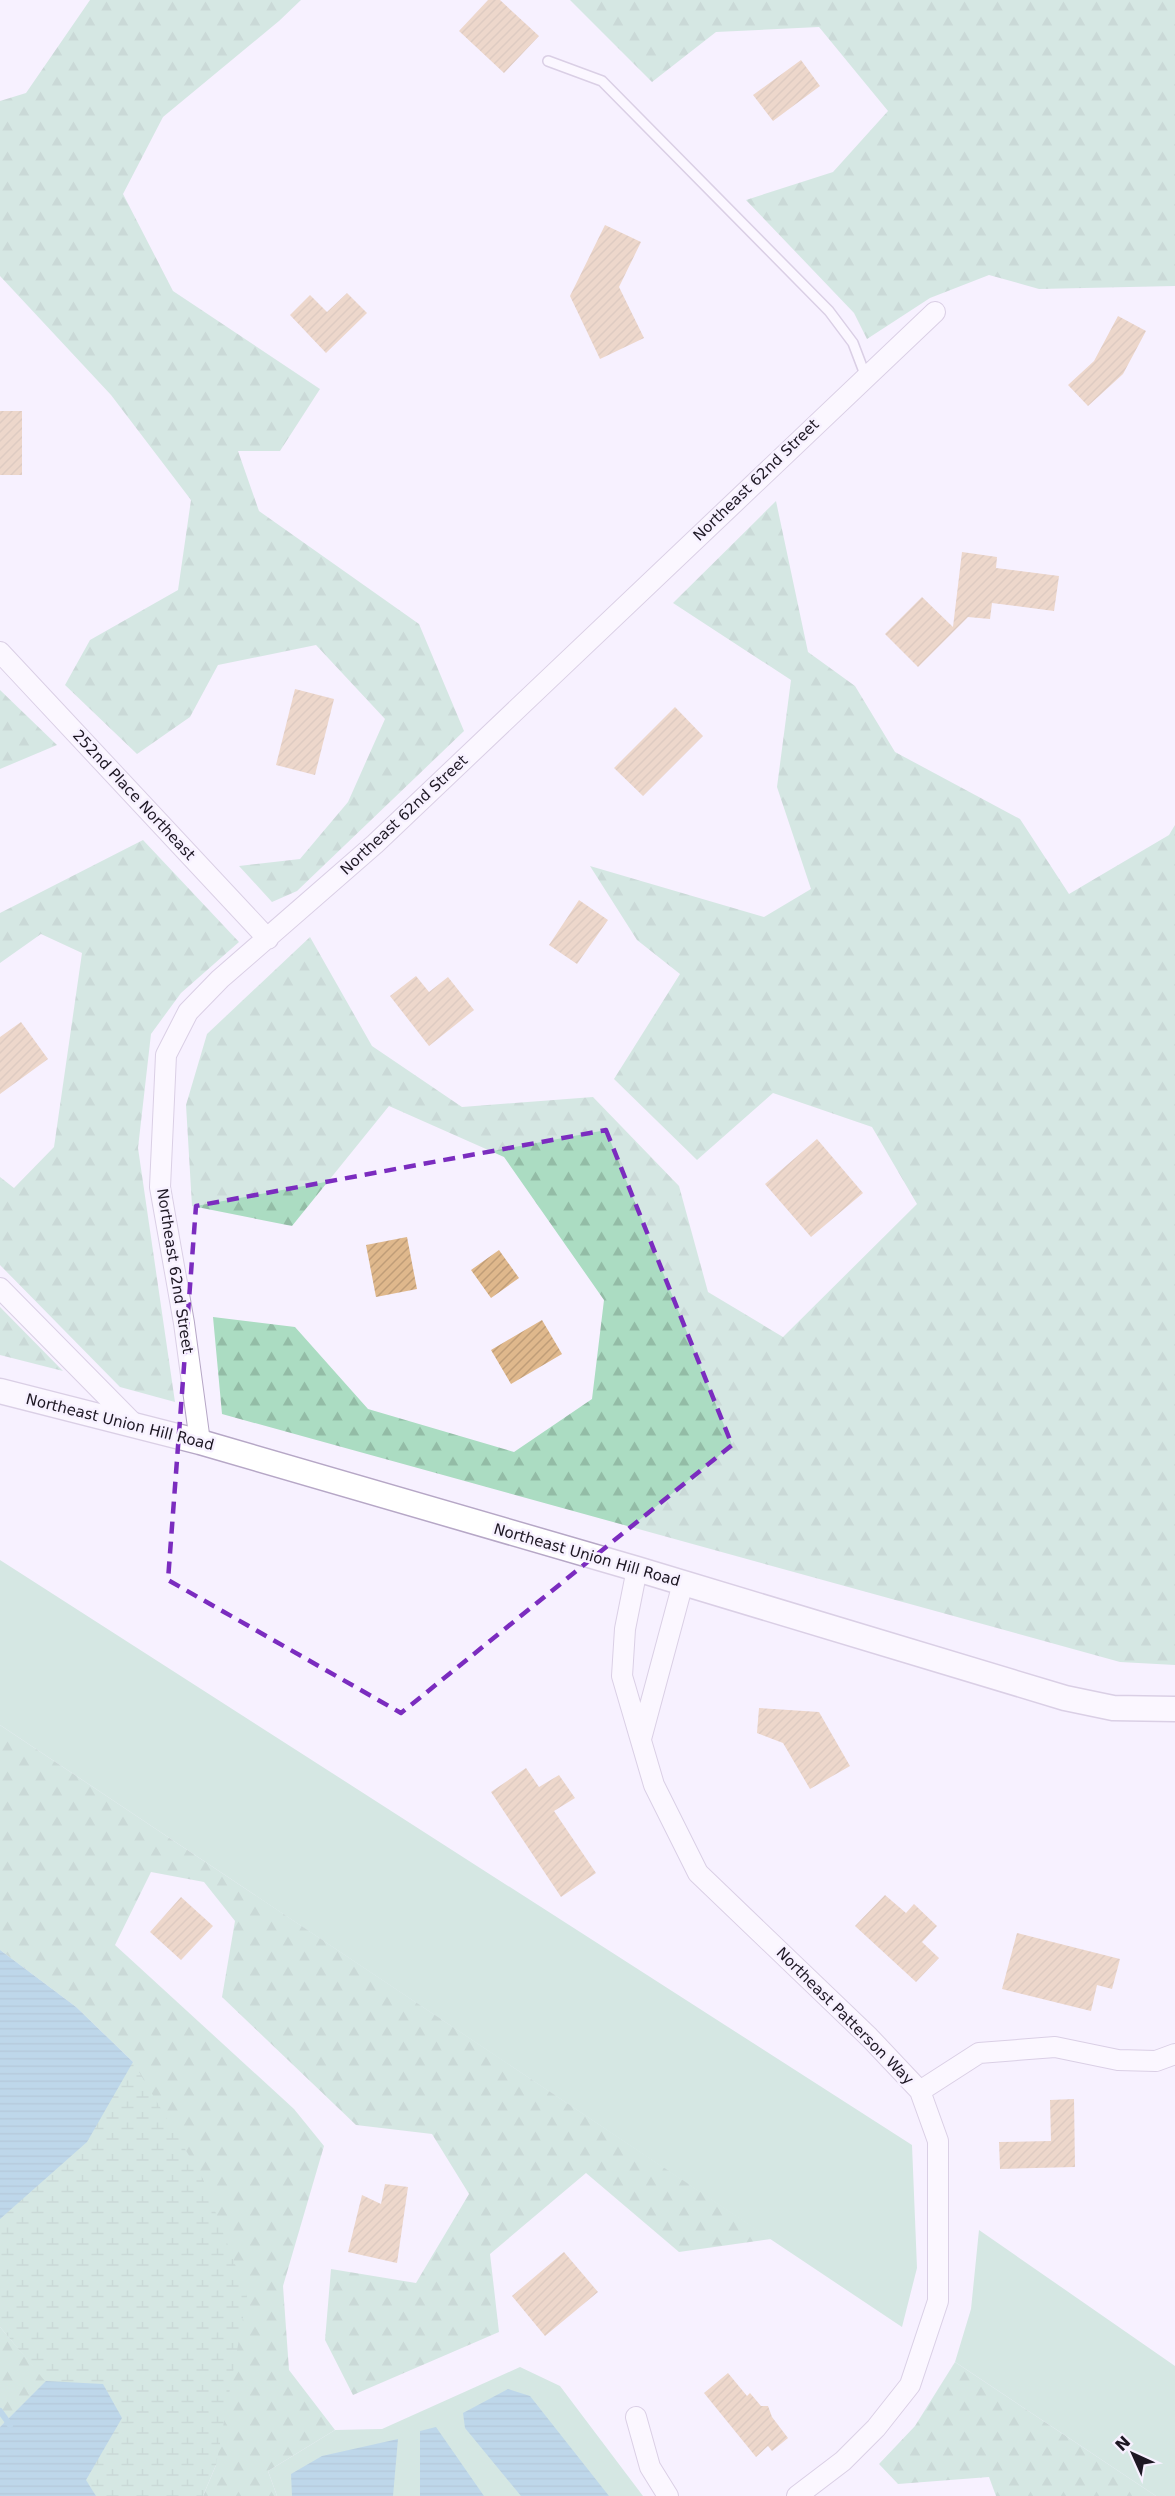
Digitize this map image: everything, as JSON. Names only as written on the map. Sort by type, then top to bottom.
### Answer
[{"type":"street","name":"Northeast 62nd Street","points":[[200,1442],[184,1323],[160,1187],[166,1055],[188,1012],[220,979],[375,844],[934,312]]},
{"type":"street","name":"252nd Place Northeast","points":[[0,652],[268,939]]},
{"type":"street","points":[[0,1288],[136,1426]]},
{"type":"street","name":"Northeast Union Hill Road","points":[[0,1391],[200,1442],[637,1569],[1065,1698],[1113,1708],[1175,1709]]},
{"type":"street","name":"Northeast Patterson Way","points":[[637,1569],[625,1629],[622,1676],[654,1785],[698,1873],[869,2037],[920,2091],[938,2141],[938,2301],[910,2385],[876,2428],[843,2461],[796,2496]]},
{"type":"street","points":[[641,1739],[683,1583]]},
{"type":"street","points":[[920,2091],[979,2053],[1054,2047],[1118,2060],[1156,2061],[1175,2054]]},
{"type":"street","points":[[636,2416],[650,2466],[668,2496]]},
{"type":"lane","points":[[548,61],[602,81],[829,311],[853,343],[866,377]]},
{"type":"highlighted area","points":[[606,1130],[732,1445],[401,1713],[168,1580],[196,1206]]},
{"type":"green space","points":[[90,0],[301,0],[163,117],[123,194],[173,291],[320,389],[280,451],[238,451],[259,511],[419,624],[464,731],[297,891],[272,902],[239,866],[300,859],[348,802],[385,719],[316,645],[218,665],[190,717],[137,754],[65,685],[90,640],[178,590],[191,500],[111,395],[0,276],[0,101],[26,93]]},
{"type":"green space","points":[[570,0],[1175,0],[1175,286],[1039,289],[989,275],[930,298],[867,339],[854,313],[746,200],[833,172],[888,111],[819,27],[716,32],[652,82]]},
{"type":"green space","points":[[776,501],[808,652],[855,686],[895,752],[1020,819],[1069,894],[1169,835],[1175,825],[1175,1665],[1120,1662],[222,1414],[213,1317],[295,1327],[368,1409],[514,1452],[592,1399],[604,1300],[504,1157],[389,1106],[292,1226],[192,1206],[186,1105],[207,1034],[310,937],[372,1046],[462,1107],[593,1097],[679,1186],[708,1292],[783,1337],[917,1204],[872,1127],[773,1093],[697,1160],[614,1079],[680,974],[637,940],[590,866],[764,917],[811,889],[777,787],[791,680],[673,603]]},
{"type":"green space","points":[[0,690],[57,745],[0,769]]},
{"type":"green space","points":[[143,840],[239,942],[181,993],[151,1034],[138,1148],[175,1402],[120,1387],[0,1265],[0,1177],[14,1188],[54,1147],[82,953],[41,934],[0,963],[0,913]]},
{"type":"green space","points":[[0,1307],[63,1371],[0,1355]]},
{"type":"green space","points":[[0,1560],[912,2145],[917,2268],[902,2327],[0,1725]]},
{"type":"green space","points":[[0,1725],[771,2239],[679,2252],[586,2173],[490,2254],[499,2332],[353,2395],[325,2340],[331,2269],[416,2283],[469,2194],[432,2134],[356,2125],[222,1997],[235,1921],[204,1882],[151,1872],[115,1945],[294,2109],[324,2146],[283,2286],[289,2370],[335,2430],[268,2471],[277,2496],[203,2496],[216,2465],[133,2062],[76,2007],[0,1950]]},
{"type":"green space","points":[[0,1950],[76,2007],[133,2062],[203,2179],[247,2296],[216,2465],[203,2496],[0,2496],[0,2427],[45,2381],[0,2327]]},
{"type":"green space","points":[[979,2230],[1175,2366],[1175,2496],[1156,2496],[955,2362],[971,2309]]},
{"type":"green space","points":[[0,2327],[46,2381],[0,2427]]},
{"type":"green space","points":[[955,2362],[1156,2496],[996,2496],[989,2477],[898,2484],[879,2464],[915,2426]]},
{"type":"green space","points":[[520,2367],[560,2386],[643,2496],[277,2496],[268,2471],[335,2430],[382,2429]]},
{"type":"water","points":[[0,1950],[76,2007],[133,2062],[87,2142],[0,2219]]},
{"type":"water","points":[[46,2381],[103,2384],[122,2418],[86,2480],[96,2496],[0,2496],[0,2427]]},
{"type":"water","points":[[508,2389],[530,2396],[609,2496],[521,2496],[465,2428],[463,2413]]},
{"type":"water","points":[[436,2427],[484,2496],[420,2496],[420,2431]]},
{"type":"water","points":[[398,2439],[393,2496],[292,2496],[291,2474],[322,2456]]},
{"type":"building","points":[[488,0],[500,0],[539,36],[504,73],[459,31]]},
{"type":"building","points":[[801,60],[820,86],[773,121],[753,95]]},
{"type":"building","points":[[605,225],[641,242],[619,287],[644,338],[600,359],[570,296]]},
{"type":"building","points":[[347,293],[367,313],[326,353],[290,315],[310,295],[327,312]]},
{"type":"building","points":[[1118,316],[1146,331],[1123,374],[1088,406],[1068,385],[1094,361]]},
{"type":"building","points":[[0,411],[22,411],[22,475],[0,475]]},
{"type":"building","points":[[962,552],[997,557],[996,568],[1059,576],[1054,611],[992,603],[990,619],[968,617],[918,667],[885,634],[922,597],[953,627]]},
{"type":"building","points":[[295,689],[334,699],[315,775],[276,765]]},
{"type":"building","points":[[675,707],[703,736],[643,796],[614,768]]},
{"type":"building","points":[[579,900],[608,920],[577,964],[549,945]]},
{"type":"building","points":[[416,976],[429,992],[448,977],[474,1010],[429,1046],[390,996]]},
{"type":"building","points":[[21,1022],[48,1059],[0,1094],[0,1037]]},
{"type":"building","points":[[817,1139],[863,1193],[811,1237],[765,1184]]},
{"type":"building","points":[[407,1237],[417,1289],[376,1297],[366,1245]]},
{"type":"building","points":[[499,1250],[519,1278],[491,1298],[471,1270]]},
{"type":"building","points":[[542,1320],[562,1354],[511,1384],[491,1350]]},
{"type":"building","points":[[759,1708],[819,1712],[850,1766],[810,1789],[783,1743],[757,1733]]},
{"type":"building","points":[[526,1768],[539,1787],[559,1775],[575,1798],[554,1811],[596,1873],[561,1897],[491,1792]]},
{"type":"building","points":[[885,1895],[906,1913],[914,1904],[937,1926],[922,1942],[939,1958],[916,1982],[855,1926]]},
{"type":"building","points":[[181,1897],[213,1926],[181,1960],[150,1932]]},
{"type":"building","points":[[1017,1933],[1120,1959],[1112,1989],[1097,1985],[1091,2011],[1002,1989]]},
{"type":"building","points":[[1074,2099],[1075,2167],[1000,2169],[999,2142],[1051,2141],[1050,2100]]},
{"type":"building","points":[[385,2184],[408,2187],[397,2263],[348,2252],[362,2195],[381,2204]]},
{"type":"building","points":[[564,2252],[598,2292],[545,2336],[512,2296]]},
{"type":"building","points":[[728,2373],[747,2396],[750,2393],[761,2406],[768,2406],[772,2417],[788,2438],[772,2451],[768,2446],[756,2457],[704,2393]]},
{"type":"waterway","points":[[0,2411],[10,2425]]}]
